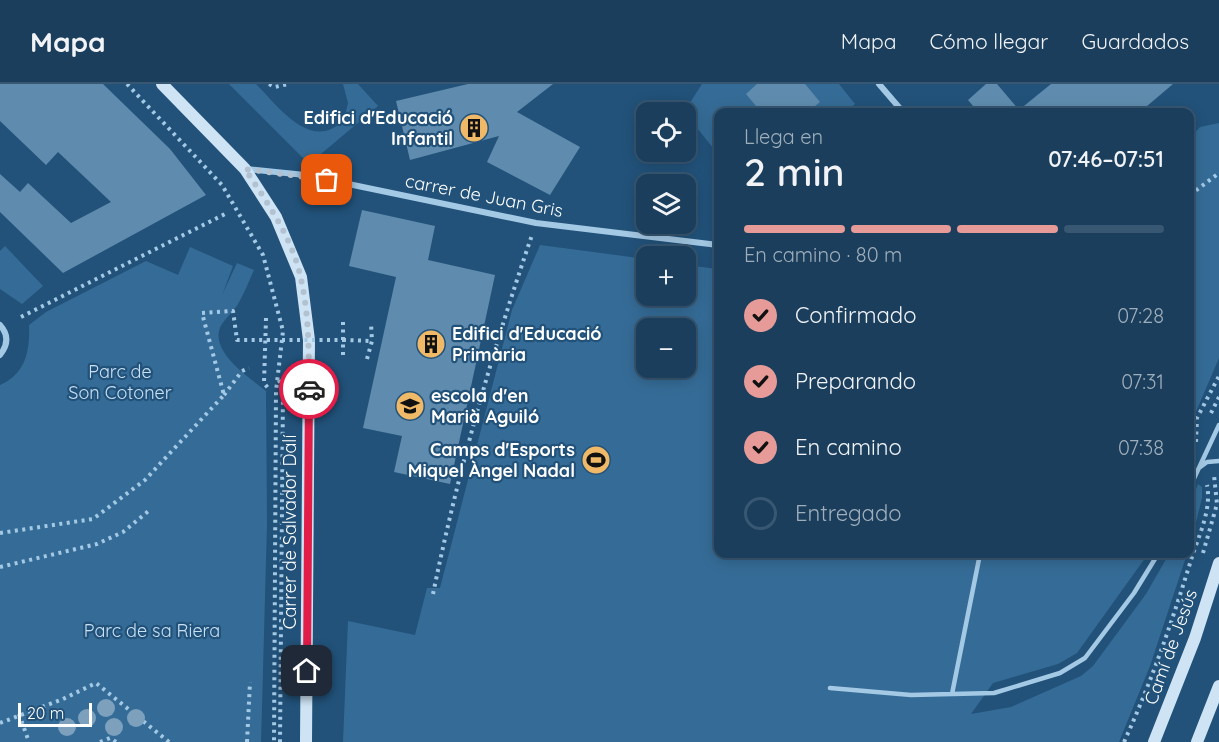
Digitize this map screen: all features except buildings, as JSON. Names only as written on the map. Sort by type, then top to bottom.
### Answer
[{"type":"street","name":"Carrer de Salvador Dalí","points":[[162,84],[245,169],[276,218],[301,278],[309,340],[306,742]]},
{"type":"street","points":[[879,84],[900,108]]},
{"type":"street","name":"carrer de Juan Gris","points":[[245,169],[305,175],[536,223],[714,245]]},
{"type":"street","points":[[0,325],[7,344],[0,355]]},
{"type":"street","name":"Camí de Jesús","points":[[1154,742],[1195,638],[1219,563]]},
{"type":"street","points":[[1197,742],[1219,686]]},
{"type":"lane","points":[[1194,477],[1219,425]]},
{"type":"lane","points":[[1201,464],[1219,461]]},
{"type":"lane","points":[[952,694],[979,558]]},
{"type":"lane","points":[[830,688],[911,695],[994,693],[1074,667],[1085,658],[1134,593],[1156,558]]},
{"type":"path","points":[[128,84],[222,184],[263,255],[283,331],[275,410],[274,742]]},
{"type":"path","points":[[269,84],[275,87],[288,84]]},
{"type":"path","points":[[1194,192],[1219,173]]},
{"type":"path","points":[[21,317],[225,214]]},
{"type":"path","points":[[434,594],[484,390],[508,304],[536,223]]},
{"type":"path","points":[[224,395],[202,313],[233,311],[237,340],[372,341]]},
{"type":"path","points":[[267,318],[264,383],[268,387]]},
{"type":"path","points":[[343,322],[343,356]]},
{"type":"path","points":[[368,358],[372,341],[371,324]]},
{"type":"path","points":[[0,533],[93,519],[145,480],[224,395],[242,371],[249,368]]},
{"type":"path","points":[[1194,550],[1207,509],[1208,488],[1195,428],[1219,376]]},
{"type":"path","points":[[278,378],[283,392],[280,742]]},
{"type":"path","points":[[1208,448],[1205,427],[1219,397]]},
{"type":"path","points":[[1202,558],[1217,504],[1211,461]]},
{"type":"path","points":[[0,567],[97,544],[123,532],[151,509]]},
{"type":"path","points":[[1124,742],[1164,644],[1191,558]]},
{"type":"path","points":[[247,742],[250,682]]},
{"type":"path","points":[[0,723],[63,699],[96,683],[169,742]]},
{"type":"path","points":[[19,714],[29,742]]},
{"type":"path","points":[[100,742],[110,740],[116,742]]},
{"type":"green space","points":[[229,84],[256,84],[296,123],[320,132],[332,129],[344,120],[348,103],[343,84],[358,84],[378,106],[315,159],[304,159]]},
{"type":"green space","points":[[702,84],[839,84],[855,104],[850,108],[714,108],[714,149],[696,127],[696,102],[690,102]]},
{"type":"green space","points":[[1219,123],[1219,358],[1194,416],[1194,134],[1200,127]]},
{"type":"green space","name":"Camps d'Esports Miquel Àngel Nadal","points":[[540,245],[636,258],[636,306],[696,306],[696,266],[714,268],[714,558],[1145,558],[1077,653],[1058,664],[993,683],[971,714],[1011,707],[1081,676],[1093,666],[1146,594],[1167,558],[1186,558],[1150,666],[1119,742],[343,742],[348,621],[415,635],[427,588],[440,588],[512,310]]},
{"type":"green space","points":[[5,246],[43,286],[22,304],[0,289],[0,251]]},
{"type":"green space","points":[[190,247],[233,266],[222,295],[237,263],[254,270],[238,304],[220,327],[219,340],[227,357],[266,391],[267,524],[261,742],[0,742],[0,385],[21,368],[29,343],[29,325],[46,312],[146,261],[178,275]]},
{"type":"green space","points":[[1198,484],[1202,487],[1202,498],[1194,531],[1194,494]]},
{"type":"way so far","points":[[309,389],[309,340],[301,278],[276,218],[245,169],[305,175],[327,180]]},
{"type":"place","name":"Edifici d'Educació Infantil","points":[[474,128]]},
{"type":"place","name":"Edifici d'Educació Primària","points":[[431,344]]},
{"type":"place","name":"escola d'en Marià Aguiló","points":[[410,406]]},
{"type":"place","name":"Camps d'Esports Miquel Àngel Nadal","points":[[596,460]]},
{"type":"route","points":[[307,671],[309,389]]},
{"type":"park label","name":"Parc de Son Cotoner","points":[[120,382]]},
{"type":"park label","name":"Parc de sa Riera","points":[[152,631]]}]
